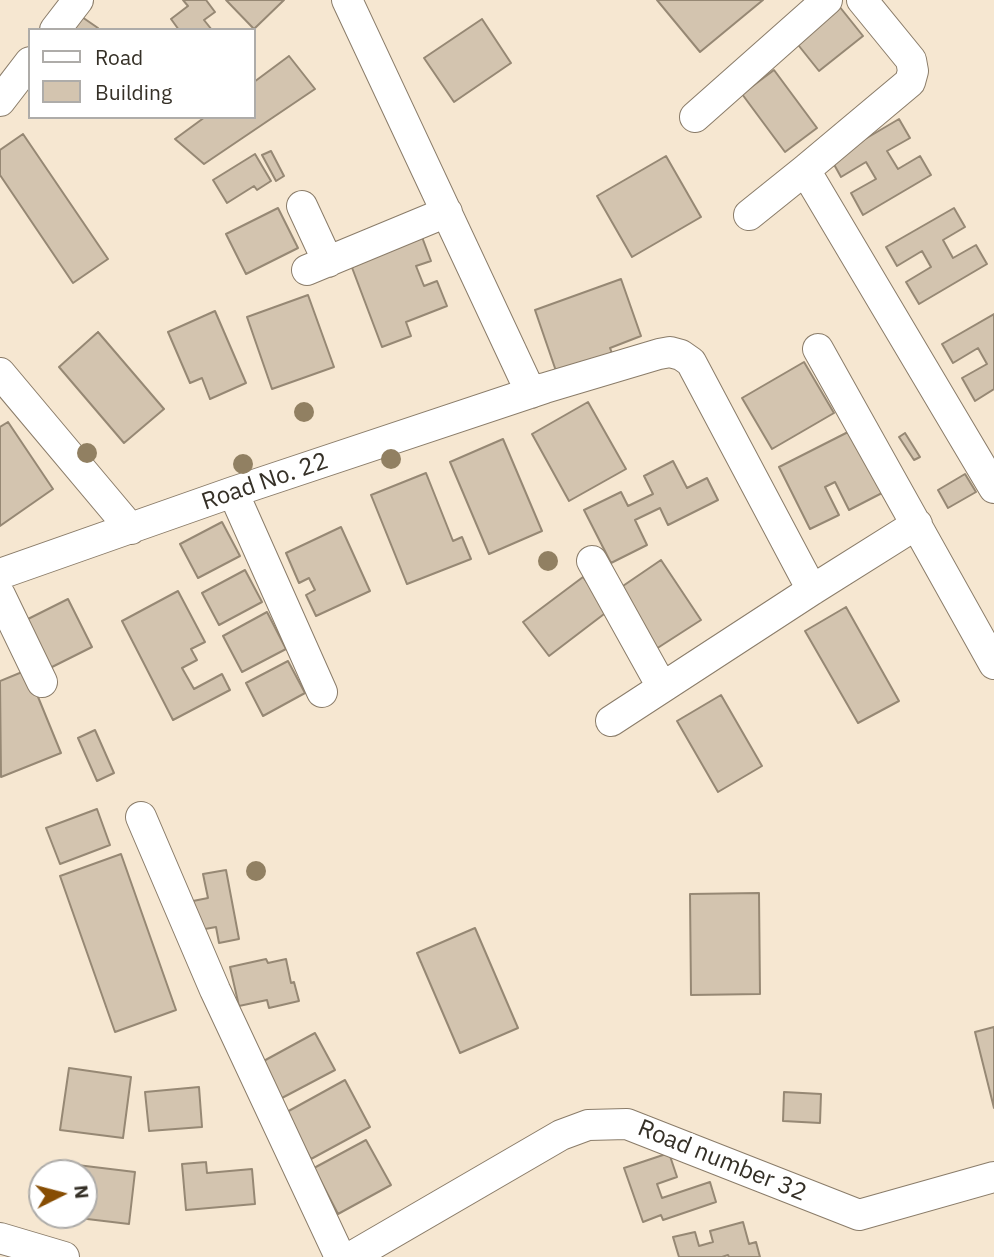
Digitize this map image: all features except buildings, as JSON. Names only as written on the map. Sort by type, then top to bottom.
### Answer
[{"type":"street","points":[[57,28],[78,0]]},
{"type":"street","points":[[347,0],[531,393]]},
{"type":"street","points":[[695,117],[827,0]]},
{"type":"street","points":[[749,215],[910,82],[913,71],[911,60],[862,0]]},
{"type":"street","points":[[0,101],[28,65]]},
{"type":"street","points":[[805,170],[994,488]]},
{"type":"street","points":[[302,206],[317,266],[447,212]]},
{"type":"street","points":[[818,349],[994,664]]},
{"type":"street","name":"Road No. 22","points":[[0,574],[233,492],[531,393],[670,352],[691,362],[812,590]]},
{"type":"street","points":[[0,373],[131,529]]},
{"type":"street","points":[[233,492],[322,692]]},
{"type":"street","points":[[611,721],[916,524]]},
{"type":"street","points":[[592,561],[662,687]]},
{"type":"street","points":[[0,595],[42,682]]},
{"type":"street","points":[[141,817],[215,990],[340,1257]]},
{"type":"street","name":"Road number 32","points":[[351,1257],[561,1135],[588,1125],[627,1124],[859,1216],[994,1177]]},
{"type":"street","points":[[0,1238],[64,1257]]}]
